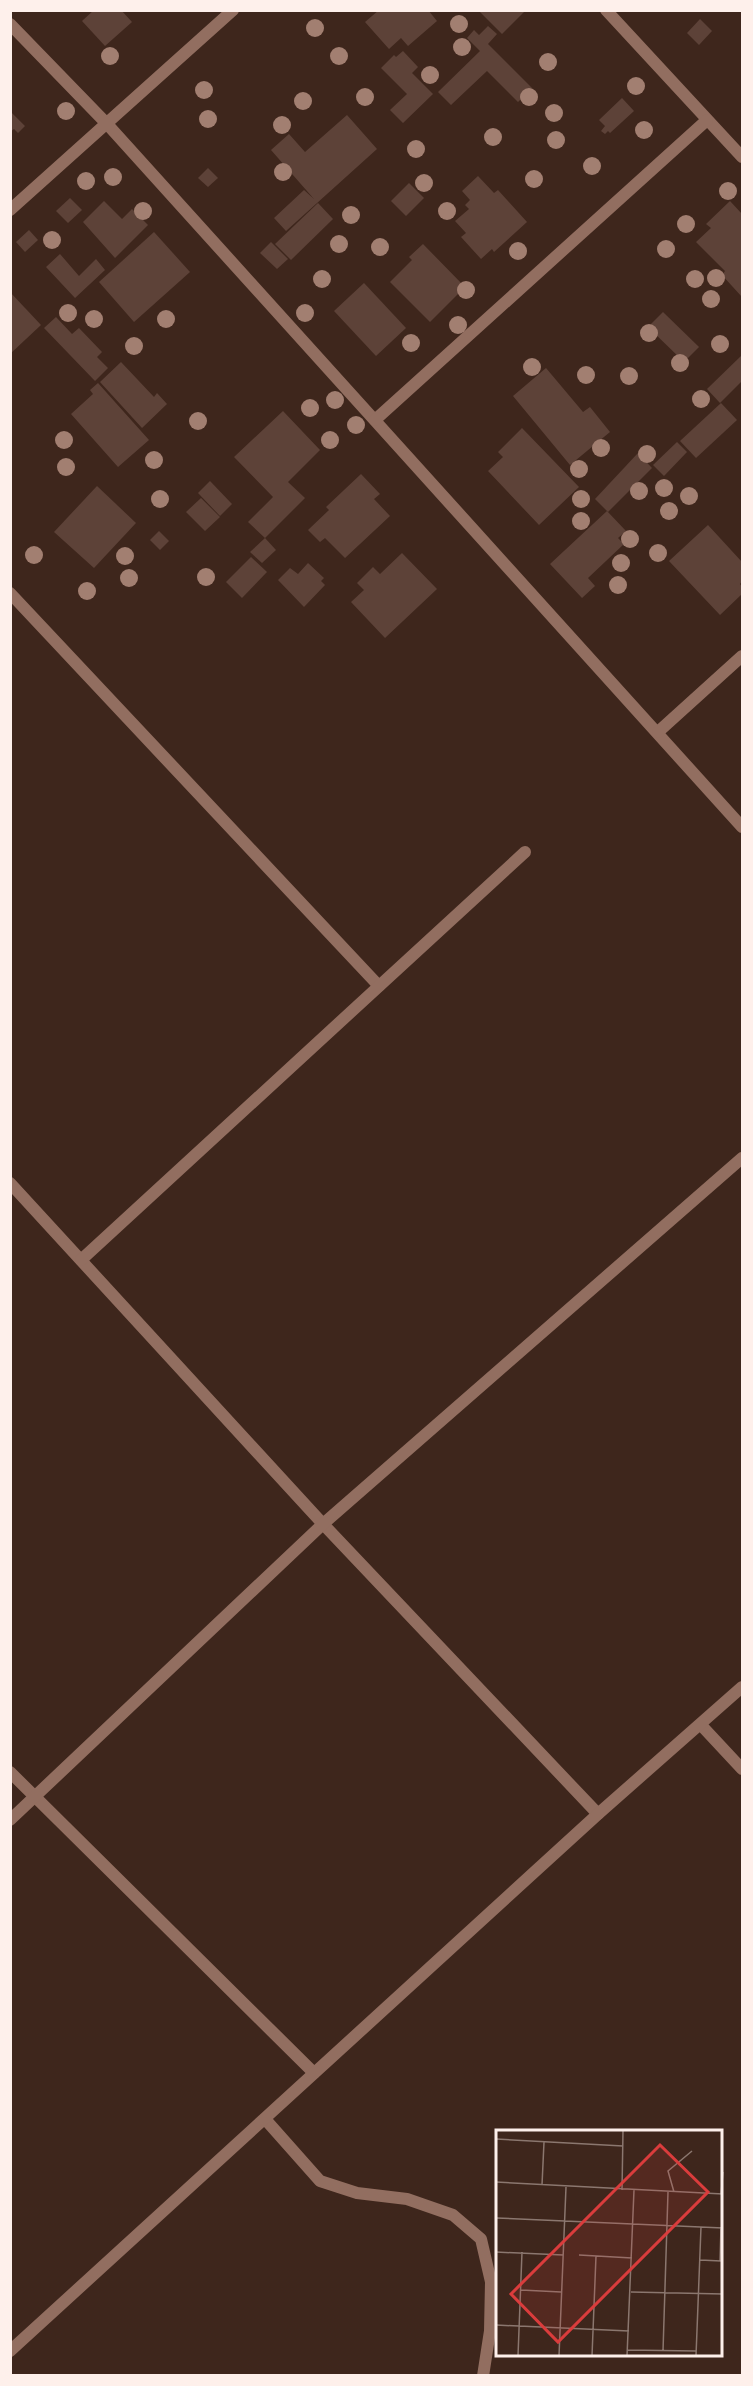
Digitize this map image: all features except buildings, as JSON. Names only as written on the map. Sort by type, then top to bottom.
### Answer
[{"type":"street","points":[[10,210],[108,125],[232,10]]},
{"type":"street","points":[[606,10],[742,157]]},
{"type":"street","points":[[10,24],[108,125],[742,827]]},
{"type":"street","points":[[375,420],[707,120]]},
{"type":"street","points":[[10,593],[379,986]]},
{"type":"street","points":[[658,732],[742,656]]},
{"type":"street","points":[[81,1260],[525,852]]},
{"type":"street","points":[[10,1820],[323,1524],[742,1158]]},
{"type":"street","points":[[10,1184],[323,1524],[598,1814]]},
{"type":"street","points":[[10,2351],[598,1814],[742,1687]]},
{"type":"street","points":[[701,1725],[742,1769]]},
{"type":"street","points":[[10,1772],[314,2073]]},
{"type":"street","points":[[265,2118],[320,2181],[357,2193],[407,2199],[453,2215],[481,2239],[491,2282],[490,2331],[483,2376]]}]
